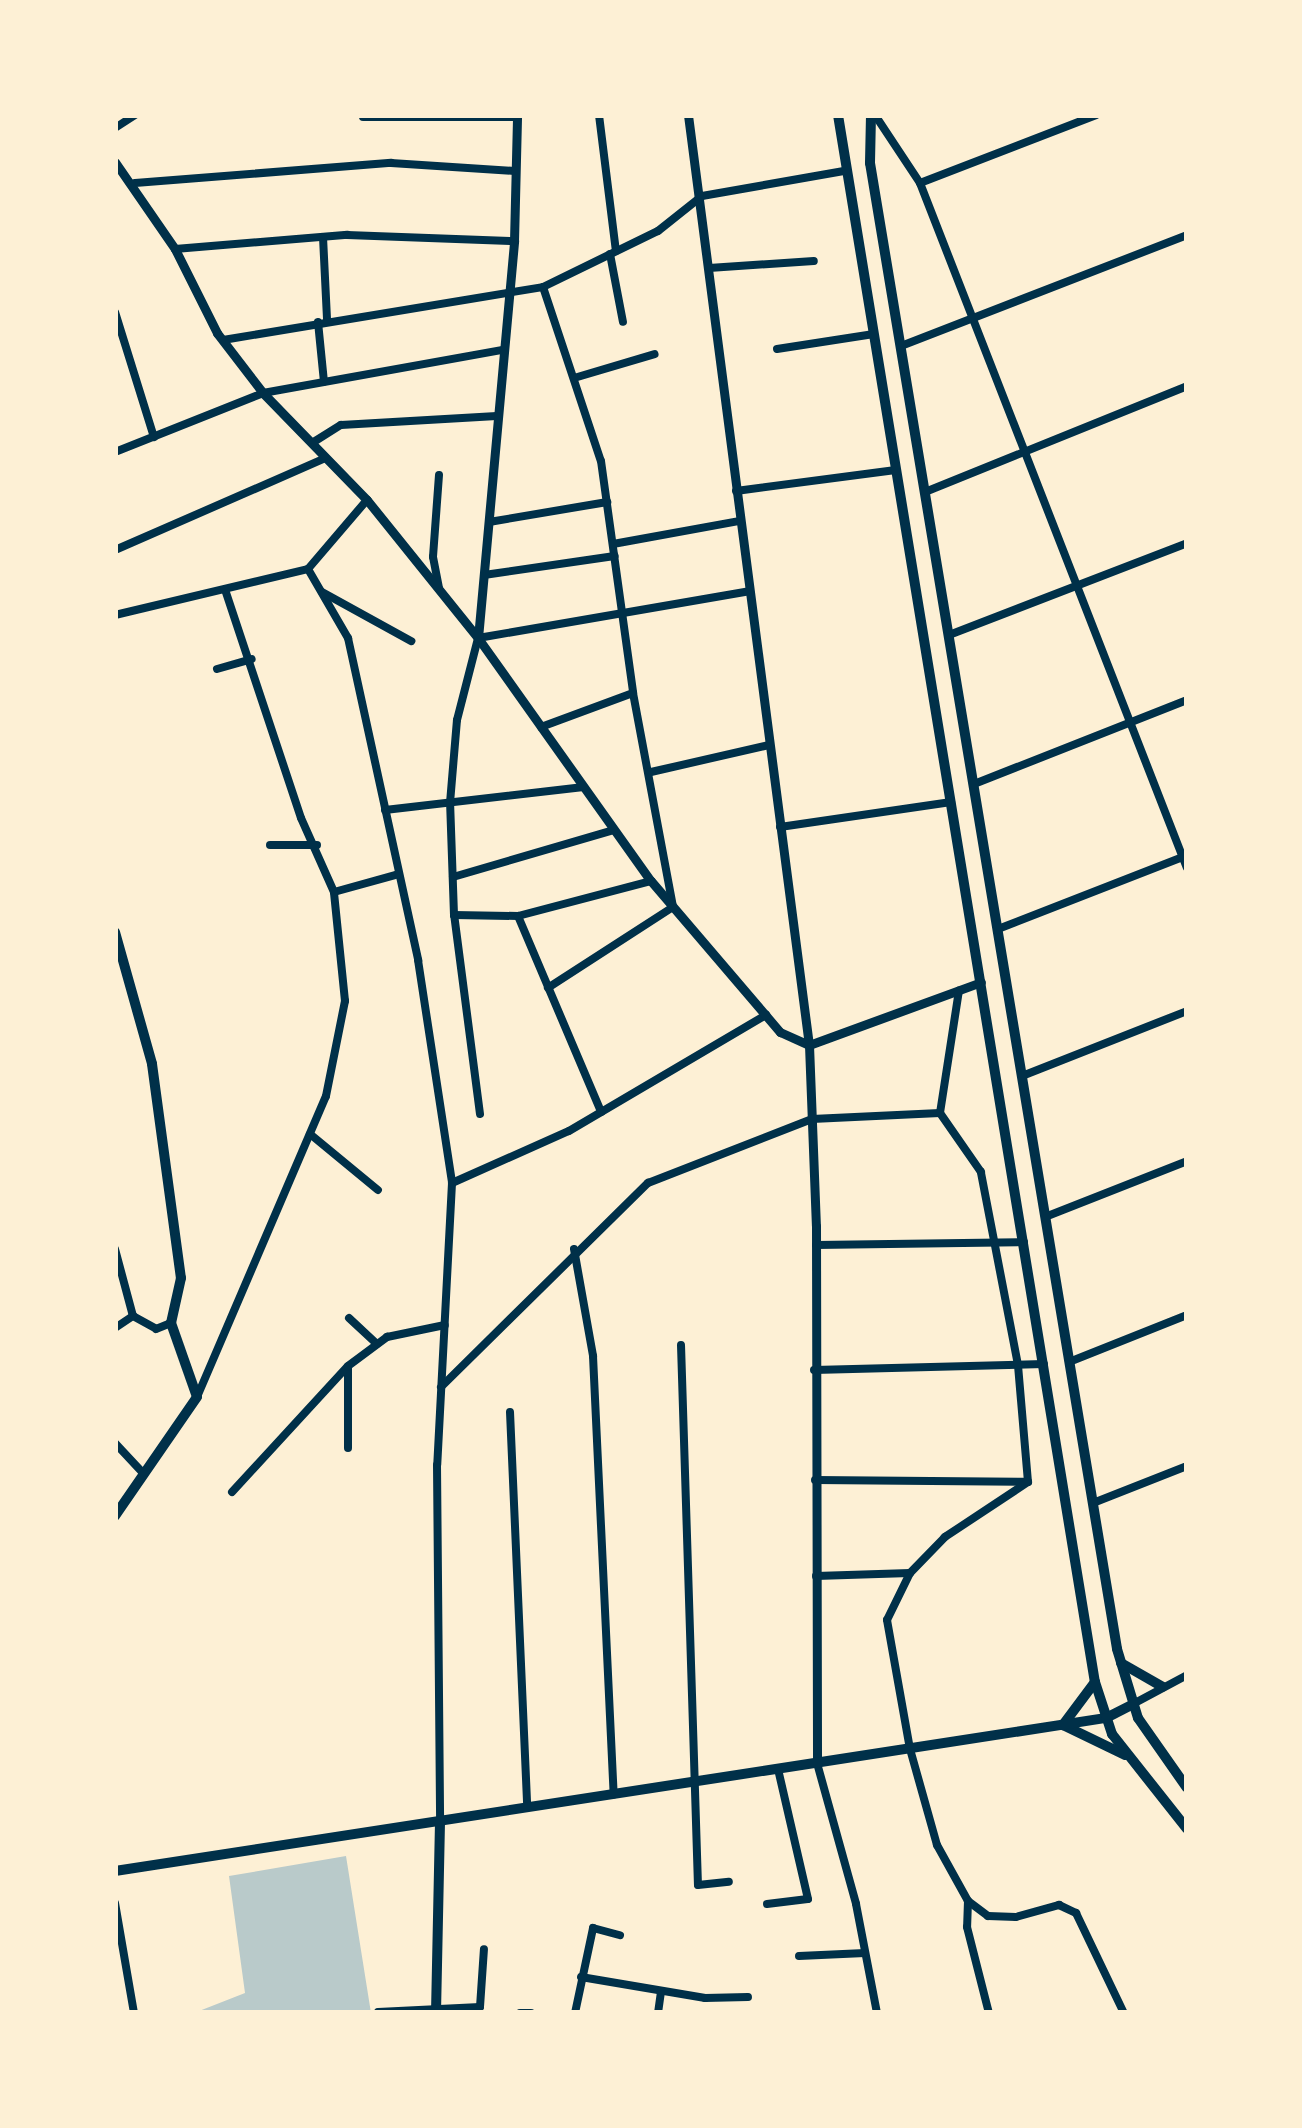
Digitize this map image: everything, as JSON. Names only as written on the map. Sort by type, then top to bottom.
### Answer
[{"type":"main road","points":[[838,115],[844,171],[1095,1682],[1106,1718],[1126,1755],[1187,1829]]},
{"type":"main road","points":[[873,115],[870,162],[1114,1630],[1133,1704],[1187,1788]]},
{"type":"main road","points":[[115,932],[152,1064],[181,1278],[171,1323],[197,1397],[115,1516]]},
{"type":"main road","points":[[1089,1633],[1098,1642],[1114,1630]]},
{"type":"main road","points":[[1121,1663],[1163,1687]]},
{"type":"main road","points":[[1064,1725],[1095,1682]]},
{"type":"main road","points":[[115,1871],[1064,1725],[1106,1718],[1133,1704]]},
{"type":"main road","points":[[1064,1725],[1126,1755]]},
{"type":"main road","points":[[436,2010],[440,1821]]},
{"type":"street","points":[[115,128],[135,115]]},
{"type":"street","points":[[599,115],[623,322]]},
{"type":"street","points":[[688,115],[702,196],[736,490],[809,1045],[816,1246],[818,1763],[877,2013]]},
{"type":"street","points":[[873,115],[920,183],[1187,868]]},
{"type":"street","points":[[920,183],[1096,115]]},
{"type":"street","points":[[363,117],[517,116],[514,241],[501,350],[478,638],[457,720],[450,802],[454,915],[480,1114]]},
{"type":"street","points":[[135,183],[391,162],[515,170]]},
{"type":"street","points":[[117,167],[135,183],[222,340],[263,394],[367,500],[440,590],[651,881],[780,1032],[809,1045],[981,982]]},
{"type":"street","points":[[222,340],[543,287],[658,231],[702,196],[844,171]]},
{"type":"street","points":[[901,346],[1187,234]]},
{"type":"street","points":[[175,249],[323,237],[514,241]]},
{"type":"street","points":[[323,237],[324,382]]},
{"type":"street","points":[[710,268],[814,262]]},
{"type":"street","points":[[543,287],[602,460],[634,694],[673,907]]},
{"type":"street","points":[[115,312],[154,437]]},
{"type":"street","points":[[776,349],[874,334]]},
{"type":"street","points":[[115,452],[263,394],[501,350]]},
{"type":"street","points":[[574,378],[655,354]]},
{"type":"street","points":[[925,492],[1187,386]]},
{"type":"street","points":[[312,444],[341,424],[497,416]]},
{"type":"street","points":[[115,550],[326,458]]},
{"type":"street","points":[[736,490],[896,470]]},
{"type":"street","points":[[439,475],[433,557],[440,590]]},
{"type":"street","points":[[115,615],[308,569],[367,500]]},
{"type":"street","points":[[489,522],[607,502]]},
{"type":"street","points":[[613,544],[740,521]]},
{"type":"street","points":[[949,635],[1187,542]]},
{"type":"street","points":[[484,575],[614,556]]},
{"type":"street","points":[[308,569],[348,638],[399,874],[452,1183],[441,1386],[440,1821]]},
{"type":"street","points":[[197,1397],[326,1096],[345,1001],[334,892],[317,845],[300,818],[252,660],[225,589]]},
{"type":"street","points":[[478,638],[749,591]]},
{"type":"street","points":[[322,592],[411,641]]},
{"type":"street","points":[[217,669],[252,660]]},
{"type":"street","points":[[541,727],[634,694]]},
{"type":"street","points":[[974,784],[1187,700]]},
{"type":"street","points":[[650,772],[769,745]]},
{"type":"street","points":[[385,810],[584,787]]},
{"type":"street","points":[[780,827],[951,802]]},
{"type":"street","points":[[453,878],[614,830]]},
{"type":"street","points":[[270,845],[317,845]]},
{"type":"street","points":[[998,929],[1185,856]]},
{"type":"street","points":[[334,892],[399,874]]},
{"type":"street","points":[[454,915],[518,916],[651,881]]},
{"type":"street","points":[[548,988],[673,907]]},
{"type":"street","points":[[518,916],[602,1112]]},
{"type":"street","points":[[959,990],[940,1112],[981,1172],[1018,1365],[1028,1482]]},
{"type":"street","points":[[1022,1076],[1187,1011]]},
{"type":"street","points":[[452,1183],[602,1112],[766,1016]]},
{"type":"street","points":[[441,1386],[574,1250],[648,1183],[812,1119],[940,1112]]},
{"type":"street","points":[[310,1134],[378,1190]]},
{"type":"street","points":[[1045,1217],[1187,1161]]},
{"type":"street","points":[[816,1246],[1024,1242]]},
{"type":"street","points":[[115,1249],[134,1316],[156,1329],[171,1323]]},
{"type":"street","points":[[574,1250],[593,1356],[614,1794]]},
{"type":"street","points":[[1069,1362],[1187,1315]]},
{"type":"street","points":[[115,1328],[134,1316]]},
{"type":"street","points":[[349,1318],[377,1344]]},
{"type":"street","points":[[232,1492],[348,1366],[377,1344],[444,1325]]},
{"type":"street","points":[[681,1344],[698,1885],[729,1882]]},
{"type":"street","points":[[814,1370],[1044,1364]]},
{"type":"street","points":[[348,1366],[348,1448]]},
{"type":"street","points":[[510,1412],[527,1808]]},
{"type":"street","points":[[115,1443],[144,1474]]},
{"type":"street","points":[[1092,1503],[1187,1466]]},
{"type":"street","points":[[815,1480],[1028,1482]]},
{"type":"street","points":[[1028,1482],[945,1537],[910,1573],[887,1620],[910,1748],[937,1845],[968,1901],[988,1916],[1016,1917],[1059,1905],[1076,1913],[1124,2013]]},
{"type":"street","points":[[816,1576],[910,1573]]},
{"type":"street","points":[[1133,1704],[1187,1675]]},
{"type":"street","points":[[767,1904],[808,1899],[778,1769]]},
{"type":"street","points":[[968,1901],[967,1927],[989,2013]]},
{"type":"street","points":[[115,1903],[134,2013]]},
{"type":"street","points":[[576,2013],[592,1928],[620,1935]]},
{"type":"street","points":[[378,2012],[480,2007],[484,1949]]},
{"type":"street","points":[[799,1956],[865,1953]]},
{"type":"street","points":[[581,1978],[661,1991],[748,1996]]},
{"type":"street","points":[[658,2013],[661,1991]]},
{"type":"street","points":[[520,2013],[530,2013]]},
{"type":"shaded area","points":[[346,1856],[371,2013],[194,2013],[245,1993],[229,1876]]}]
